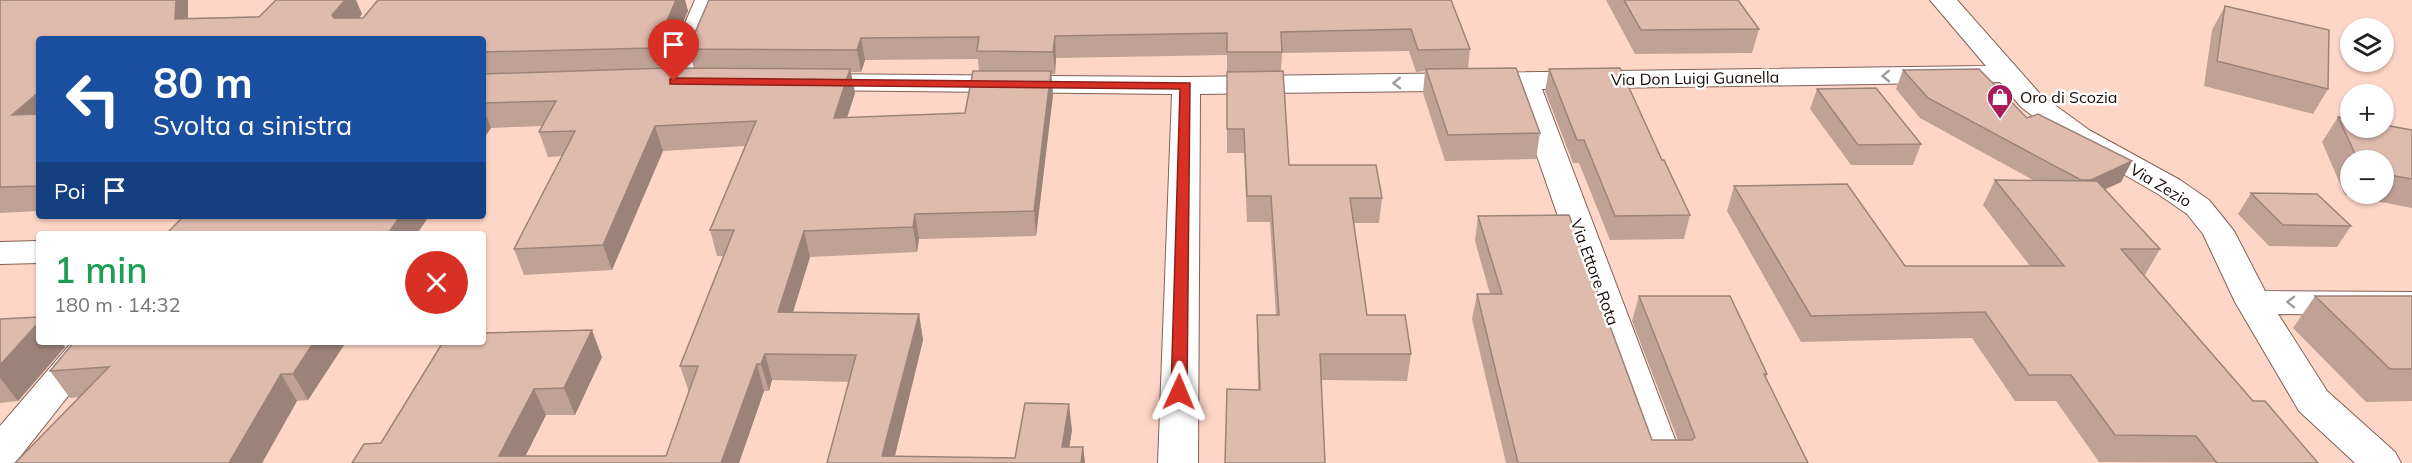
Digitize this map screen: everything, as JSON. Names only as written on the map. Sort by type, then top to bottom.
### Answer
[{"type":"street","points":[[674,82],[708,0]]},
{"type":"street","name":"Via Zezio","points":[[1943,0],[2031,101],[2062,126],[2093,146],[2169,187],[2198,207],[2218,231],[2253,302],[2313,401],[2380,463]]},
{"type":"street","name":"Via Don Luigi Guanella","points":[[781,82],[1186,86],[2007,74]]},
{"type":"street","name":"Via Ettore Rota","points":[[1525,81],[1664,463]]},
{"type":"street","points":[[1178,463],[1186,86]]},
{"type":"street","points":[[0,253],[36,252]]},
{"type":"street","points":[[2253,302],[2412,304]]},
{"type":"street","points":[[0,453],[90,345]]},
{"type":"building","points":[[0,0],[176,0],[175,19],[259,17],[276,0],[345,0],[332,15],[334,18],[363,18],[378,0],[676,0],[655,48],[486,52],[486,36],[36,36],[36,95],[12,115],[36,114],[36,186],[0,187]]},
{"type":"building","points":[[709,0],[1451,0],[1470,49],[1418,50],[1411,29],[1281,32],[1282,52],[1227,52],[1227,33],[1055,36],[1053,52],[977,51],[979,37],[861,38],[857,50],[688,49]]},
{"type":"building","points":[[1624,0],[1738,0],[1759,29],[1641,30]]},
{"type":"building","points":[[2225,6],[2329,30],[2328,89],[2217,61]]},
{"type":"building","points":[[667,68],[850,69],[834,118],[965,113],[973,71],[1051,71],[1034,211],[915,214],[913,227],[804,231],[778,312],[919,314],[882,456],[1015,458],[1025,403],[1069,404],[1062,447],[1083,447],[1081,463],[827,463],[856,355],[765,354],[761,364],[757,364],[721,463],[352,463],[364,444],[381,443],[441,345],[486,345],[486,333],[592,330],[564,388],[534,389],[499,456],[666,456],[698,366],[680,366],[734,230],[710,230],[756,121],[655,126],[603,245],[514,249],[575,131],[539,132],[556,101],[486,103],[486,74]]},
{"type":"building","points":[[1516,68],[1540,133],[1448,135],[1426,69]]},
{"type":"building","points":[[1620,68],[1690,215],[1615,216],[1584,140],[1577,140],[1549,69]]},
{"type":"building","points":[[1979,69],[2027,118],[2038,114],[2132,161],[2091,180],[2081,180],[1928,98],[1903,70]]},
{"type":"building","points":[[1283,71],[1289,165],[1376,165],[1382,198],[1350,198],[1367,315],[1405,315],[1411,354],[1320,354],[1325,463],[1225,463],[1227,389],[1260,390],[1257,315],[1279,315],[1271,196],[1247,196],[1244,129],[1227,129],[1227,72]]},
{"type":"building","points":[[1876,88],[1921,144],[1858,145],[1817,89]]},
{"type":"building","points":[[2394,127],[2412,130],[2412,179],[2394,176],[2394,150],[2353,150],[2348,138],[2394,138]]},
{"type":"building","points":[[1995,180],[2097,181],[2160,249],[2121,249],[2253,401],[2265,401],[2318,463],[2217,463],[2196,436],[2115,435],[2071,375],[2029,375],[1985,312],[1811,316],[1734,186],[1847,184],[1905,266],[2064,266]]},
{"type":"building","points":[[2251,193],[2317,194],[2351,226],[2283,225]]},
{"type":"building","points":[[1569,215],[1652,440],[1692,440],[1695,437],[1639,296],[1730,296],[1767,374],[1764,374],[1808,463],[1518,463],[1477,294],[1502,294],[1478,216]]},
{"type":"building","points":[[181,219],[398,219],[390,231],[169,231]]},
{"type":"building","points":[[2315,296],[2412,296],[2412,369],[2390,369]]},
{"type":"building","points":[[36,317],[36,325],[0,365],[0,319]]},
{"type":"building","points":[[72,345],[312,345],[293,374],[281,374],[229,463],[15,463],[109,367],[50,371]]},
{"type":"place","name":"Oro di Scozia","points":[[2000,120]]},
{"type":"route","points":[[674,81],[1186,86],[1179,392]]}]
